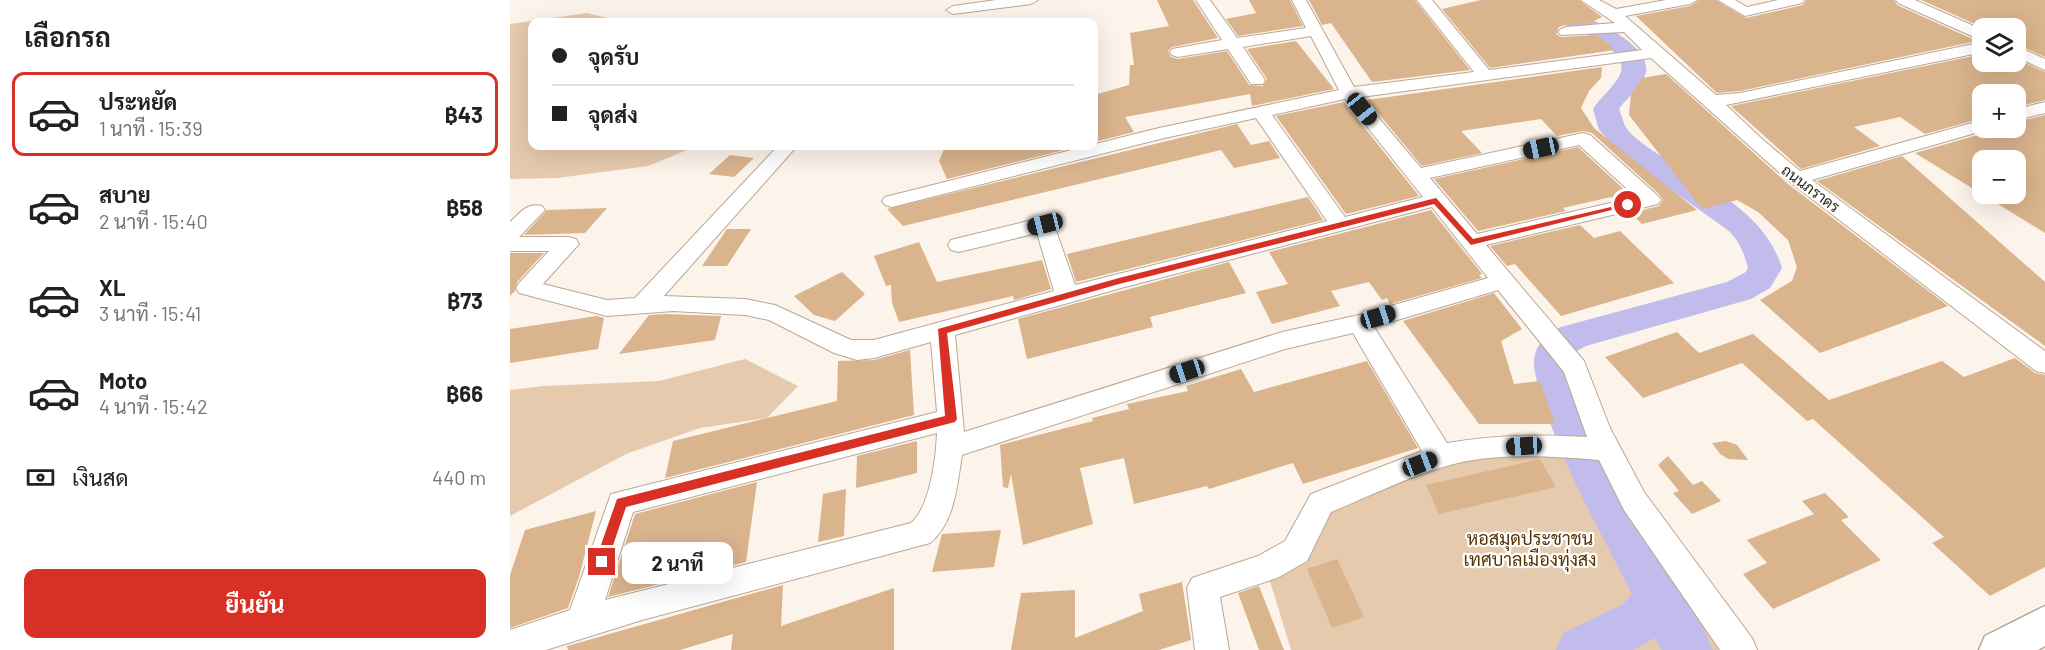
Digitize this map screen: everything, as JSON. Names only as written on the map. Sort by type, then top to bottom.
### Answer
[{"type":"street","points":[[953,10],[1025,0]]},
{"type":"street","points":[[1203,0],[1257,80]]},
{"type":"street","points":[[1299,0],[1349,93],[1575,368],[1597,429],[1594,448],[1740,650]]},
{"type":"street","points":[[1424,0],[1485,75]]},
{"type":"street","name":"ถนนภราดร","points":[[1588,0],[1609,25],[1712,101],[1755,143],[1797,178],[2045,364]]},
{"type":"street","points":[[1566,32],[1609,25],[1690,0]]},
{"type":"street","points":[[1725,0],[1745,12],[1797,0]]},
{"type":"street","points":[[1903,0],[1972,31]]},
{"type":"street","points":[[1178,52],[1314,31]]},
{"type":"street","points":[[1712,101],[1740,98],[1972,49]]},
{"type":"street","points":[[891,201],[1260,111],[1349,93],[1649,54]]},
{"type":"street","points":[[2026,56],[2045,65]]},
{"type":"street","points":[[2026,112],[2045,107]]},
{"type":"street","points":[[1260,111],[1340,225]]},
{"type":"street","points":[[1797,178],[1972,128]]},
{"type":"street","points":[[1415,175],[1583,139],[1651,200],[1471,242]]},
{"type":"street","points":[[643,304],[784,150]]},
{"type":"street","points":[[510,244],[568,244],[527,288],[607,308],[643,304],[746,307],[775,313],[843,347],[856,351],[874,349],[1067,296],[1436,201]]},
{"type":"street","points":[[510,234],[535,210]]},
{"type":"street","points":[[959,245],[1045,224],[1067,296]]},
{"type":"street","points":[[950,448],[1251,350],[1359,323],[1503,281]]},
{"type":"street","points":[[1359,323],[1440,456]]},
{"type":"street","points":[[510,646],[582,622],[919,534],[931,524],[939,504],[950,448],[951,419],[942,331]]},
{"type":"street","points":[[582,622],[621,503],[951,419]]},
{"type":"street","points":[[1212,650],[1203,588],[1266,568],[1296,551],[1321,503],[1440,456],[1479,449],[1546,445],[1594,448]]},
{"type":"street","points":[[1999,650],[2045,625]]},
{"type":"green space","points":[[587,13],[607,18],[552,18]]},
{"type":"green space","points":[[528,21],[528,150],[687,150],[648,166],[557,178],[510,179],[510,24]]},
{"type":"green space","points":[[745,359],[798,386],[767,418],[700,428],[626,454],[510,516],[510,390],[544,386],[659,381]]},
{"type":"green space","name":"หอสมุดประชาชน เทศบาลเมืองทุ่งสง","points":[[1607,449],[1740,650],[1291,650],[1266,568],[1321,503],[1440,456]]},
{"type":"building","points":[[1157,0],[1193,0],[1218,38],[1172,47],[1168,51],[1171,57],[1178,59],[1227,51],[1249,85],[1263,86],[1267,79],[1247,49],[1296,41],[1334,89],[1252,106],[1250,94],[1125,117],[1134,132],[1098,141],[1098,94],[1129,85],[1130,65],[1134,65],[1130,33],[1169,26]]},
{"type":"building","points":[[1249,0],[1290,0],[1303,26],[1238,36],[1226,19],[1256,13]]},
{"type":"building","points":[[1309,0],[1415,0],[1470,70],[1372,82],[1331,23],[1322,25]]},
{"type":"building","points":[[1481,0],[1579,0],[1602,17],[1590,23],[1559,27],[1556,34],[1561,37],[1598,35],[1615,50],[1490,68],[1442,9]]},
{"type":"building","points":[[1699,0],[1716,0],[1746,18],[1803,5],[1806,0],[1894,0],[1897,5],[1972,39],[1972,42],[1740,91],[1717,93],[1636,16],[1690,6]]},
{"type":"building","points":[[1921,0],[2045,0],[2045,57],[2026,48],[2026,18],[1972,18],[1972,23]]},
{"type":"building","points":[[1972,56],[1972,72],[2026,72],[2026,63],[2045,72],[2045,100],[2026,105],[2026,84],[1972,84],[1972,121],[1925,134],[1900,117],[1854,127],[1880,146],[1801,169],[1731,106]]},
{"type":"building","points":[[1602,67],[1601,78],[1589,91],[1581,108],[1594,128],[1697,210],[1642,224],[1630,213],[1659,206],[1663,200],[1659,194],[1592,133],[1583,131],[1557,136],[1541,119],[1461,131],[1482,153],[1422,166],[1367,100]]},
{"type":"building","points":[[1666,74],[1788,184],[1948,306],[1820,353],[1760,300],[1792,281],[1797,267],[1788,240],[1758,212],[1737,200],[1702,209],[1629,115],[1631,94],[1642,78]]},
{"type":"building","points":[[1344,102],[1419,196],[1346,214],[1276,116]]},
{"type":"building","points":[[2045,115],[2045,233],[1998,204],[2026,204],[2026,150],[1972,150],[1972,188],[1915,153],[1972,137],[2026,138],[2026,120]]},
{"type":"building","points":[[1237,124],[1251,145],[1269,141],[1280,158],[1234,168],[1221,150],[903,226],[887,209]]},
{"type":"building","points":[[1578,147],[1631,196],[1615,200],[1611,197],[1563,208],[1566,211],[1478,231],[1434,179]]},
{"type":"building","points":[[944,150],[1064,150],[947,179],[939,161]]},
{"type":"building","points":[[730,155],[754,158],[734,177],[709,174]]},
{"type":"building","points":[[1902,156],[2045,282],[2045,346],[1817,181]]},
{"type":"building","points":[[1308,197],[1323,220],[1076,282],[1067,254]]},
{"type":"building","points":[[607,208],[585,233],[524,235],[547,210]]},
{"type":"building","points":[[1431,210],[1482,274],[1479,275],[1482,278],[1390,304],[1387,298],[1382,300],[1369,282],[1331,291],[1340,306],[1272,324],[1256,292],[1288,284],[1269,252]]},
{"type":"building","points":[[1580,225],[1594,238],[1620,231],[1674,283],[1561,316],[1515,264],[1507,266],[1490,246]]},
{"type":"building","points":[[727,229],[751,229],[727,266],[702,266]]},
{"type":"building","points":[[919,242],[937,282],[1042,260],[1051,289],[1014,300],[1013,296],[899,322],[892,303],[891,285],[886,286],[874,256]]},
{"type":"building","points":[[510,253],[544,253],[517,282],[515,291],[510,296]]},
{"type":"building","points":[[1229,262],[1246,293],[1150,317],[1153,327],[1027,359],[1018,319]]},
{"type":"building","points":[[842,272],[865,294],[835,321],[814,315],[794,296]]},
{"type":"building","points":[[1494,293],[1522,329],[1501,341],[1514,384],[1540,381],[1555,424],[1479,424],[1403,321]]},
{"type":"building","points":[[649,315],[721,316],[715,340],[619,354]]},
{"type":"building","points":[[597,316],[604,318],[598,349],[510,363],[510,329]]},
{"type":"building","points":[[1677,332],[1699,353],[1753,334],[1829,400],[1942,361],[1964,377],[2015,358],[2035,373],[2045,375],[2045,567],[1990,596],[1932,543],[1944,537],[1813,419],[1807,421],[1742,363],[1643,398],[1605,357]]},
{"type":"building","points":[[910,350],[914,415],[665,478],[673,441],[837,401],[838,361],[874,360]]},
{"type":"building","points":[[1367,361],[1418,448],[1303,484],[1293,463],[1209,489],[1207,486],[1134,504],[1124,458],[1080,468],[1093,524],[1023,545],[1011,474],[1008,488],[1003,487],[1000,445],[1093,421],[1092,418],[1129,409],[1127,404],[1188,391],[1186,386],[1241,369],[1254,392]]},
{"type":"building","points":[[917,441],[917,473],[856,488],[857,456]]},
{"type":"building","points":[[1726,441],[1737,445],[1748,460],[1728,459],[1720,454],[1712,443]]},
{"type":"building","points":[[1668,456],[1693,485],[1702,481],[1721,501],[1692,514],[1673,493],[1679,491],[1658,465]]},
{"type":"building","points":[[1540,459],[1556,487],[1439,514],[1426,485]]},
{"type":"building","points":[[757,482],[746,562],[608,597],[635,514]]},
{"type":"building","points":[[846,489],[844,536],[818,542],[823,494]]},
{"type":"building","points":[[1825,493],[1849,517],[1841,520],[1881,560],[1773,609],[1743,574],[1767,563],[1747,540],[1814,514],[1802,501]]},
{"type":"building","points":[[596,511],[579,577],[568,608],[510,628],[510,575],[525,530]]},
{"type":"building","points":[[1001,530],[994,567],[932,572],[942,534]]},
{"type":"building","points":[[1337,559],[1364,617],[1332,628],[1307,569]]},
{"type":"building","points":[[1182,582],[1191,640],[1159,650],[1011,650],[1021,593],[1075,590],[1075,638],[1143,611],[1139,594]]},
{"type":"building","points":[[783,585],[781,626],[894,588],[894,650],[731,650],[733,634],[680,650],[568,650],[567,646]]},
{"type":"building","points":[[1259,586],[1284,650],[1259,650],[1238,593]]},
{"type":"waterway","points":[[1510,0],[1561,16],[1602,33],[1619,44],[1630,55],[1634,68],[1631,79],[1606,109],[1613,130],[1635,151],[1740,224],[1756,244],[1765,268],[1758,280],[1739,291],[1574,336],[1559,344],[1553,360],[1558,387],[1570,424],[1592,474],[1688,650]]},
{"type":"waterway","points":[[1581,650],[1640,621],[1659,599]]},
{"type":"route","points":[[602,562],[621,503],[951,419],[942,331],[1119,281],[1436,201],[1471,242],[1628,205]]}]
